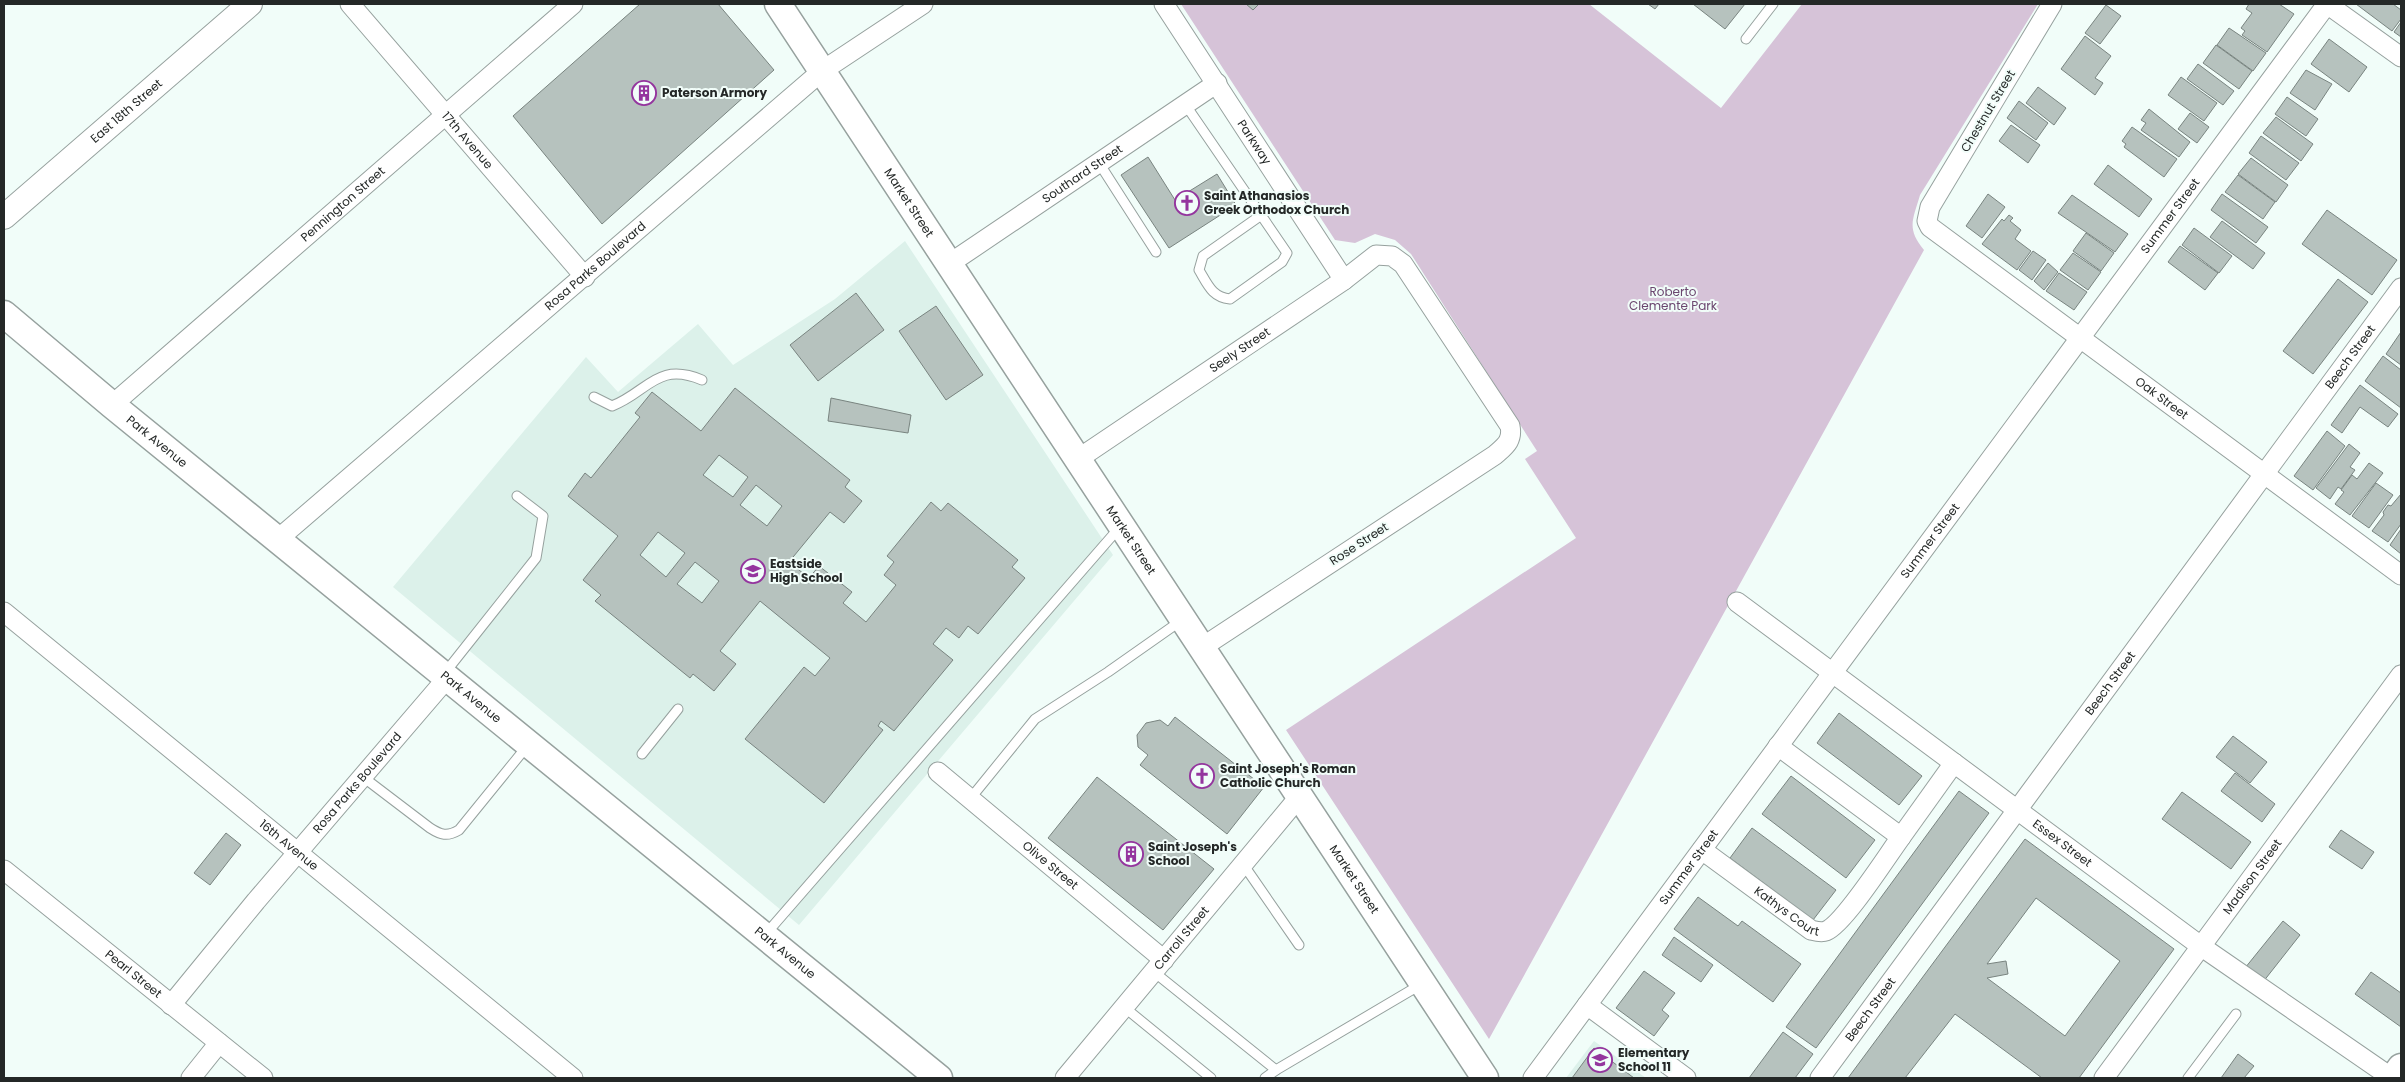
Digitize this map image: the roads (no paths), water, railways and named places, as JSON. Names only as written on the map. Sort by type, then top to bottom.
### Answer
[{"type":"main road","name":"Market Street","points":[[778,4],[1485,1078]]},
{"type":"main road","name":"Park Avenue","points":[[4,314],[277,540],[530,743],[939,1078]]},
{"type":"main road","points":[[2392,1078],[2401,1067]]},
{"type":"street","name":"East 18th Street","points":[[4,217],[250,4]]},
{"type":"street","name":"17th Avenue","points":[[350,4],[585,277]]},
{"type":"street","name":"Pennington Street","points":[[112,405],[574,4]]},
{"type":"street","name":"Rosa Parks Boulevard","points":[[277,540],[585,277],[822,71],[923,4]]},
{"type":"street","name":"Parkway","points":[[1164,4],[1344,280]]},
{"type":"street","name":"Chestnut Street","points":[[1927,219],[1930,207],[2052,4]]},
{"type":"street","points":[[2327,4],[2401,57]]},
{"type":"street","name":"Summer Street","points":[[1533,1078],[2327,4]]},
{"type":"street","name":"Southard Street","points":[[949,264],[1217,83]]},
{"type":"street","name":"Oak Street","points":[[1927,219],[1930,228],[1935,233],[2401,575]]},
{"type":"street","name":"Seely Street","points":[[1078,459],[1344,280],[1376,255],[1392,256],[1403,264],[1510,426],[1512,434]]},
{"type":"street","name":"Beech Street","points":[[1820,1078],[2401,288]]},
{"type":"street","name":"Rose Street","points":[[1201,648],[1495,455],[1510,441],[1512,434]]},
{"type":"street","name":"Essex Street","points":[[1738,602],[2202,947],[2392,1078]]},
{"type":"street","name":"16th Avenue","points":[[4,612],[573,1078]]},
{"type":"street","name":"Madison Street","points":[[2104,1078],[2401,675]]},
{"type":"street","name":"Rosa Parks Boulevard","points":[[171,1005],[446,676]]},
{"type":"street","points":[[1778,746],[1901,837]]},
{"type":"street","name":"Kathys Court","points":[[1702,850],[1811,930],[1824,932],[1834,926],[1954,763]]},
{"type":"street","name":"Olive Street","points":[[938,772],[1159,966]]},
{"type":"street","name":"Carroll Street","points":[[1065,1078],[1299,797]]},
{"type":"street","name":"Pearl Street","points":[[4,870],[263,1078]]},
{"type":"street","points":[[1587,1005],[1686,1078]]},
{"type":"street","points":[[191,1078],[219,1044]]},
{"type":"lane","points":[[1746,39],[1773,4]]},
{"type":"lane","points":[[1185,104],[1287,253],[1282,262],[1230,299],[1220,298],[1212,292],[1199,270],[1203,256],[1260,216]]},
{"type":"lane","points":[[1099,162],[1156,252]]},
{"type":"lane","points":[[594,396],[612,406],[658,377],[673,373],[687,373],[702,380]]},
{"type":"lane","points":[[446,676],[536,558],[543,516],[517,496]]},
{"type":"lane","points":[[765,935],[1121,526]]},
{"type":"lane","points":[[970,799],[1035,719],[1108,672],[1182,620]]},
{"type":"lane","points":[[642,754],[678,709]]},
{"type":"lane","points":[[363,777],[430,828],[442,835],[450,835],[458,830],[530,743]]},
{"type":"lane","points":[[1243,864],[1299,945]]},
{"type":"lane","points":[[1159,966],[1276,1070]]},
{"type":"lane","points":[[1265,1078],[1422,984]]},
{"type":"lane","points":[[1124,1007],[1211,1078]]},
{"type":"lane","points":[[2188,1078],[2236,1014]]},
{"type":"place","name":"Paterson Armory","points":[[644,93]]},
{"type":"place","name":"Saint Athanasios Greek Orthodox Church","points":[[1187,203]]},
{"type":"place","name":"Eastside High School","points":[[753,571]]},
{"type":"place","name":"Saint Joseph's Roman Catholic Church","points":[[1202,776]]},
{"type":"place","name":"Saint Joseph's School","points":[[1131,854]]},
{"type":"place","name":"Elementary School 11","points":[[1600,1060]]},
{"type":"park label","name":"Roberto Clemente Park","points":[[1673,299]]}]
